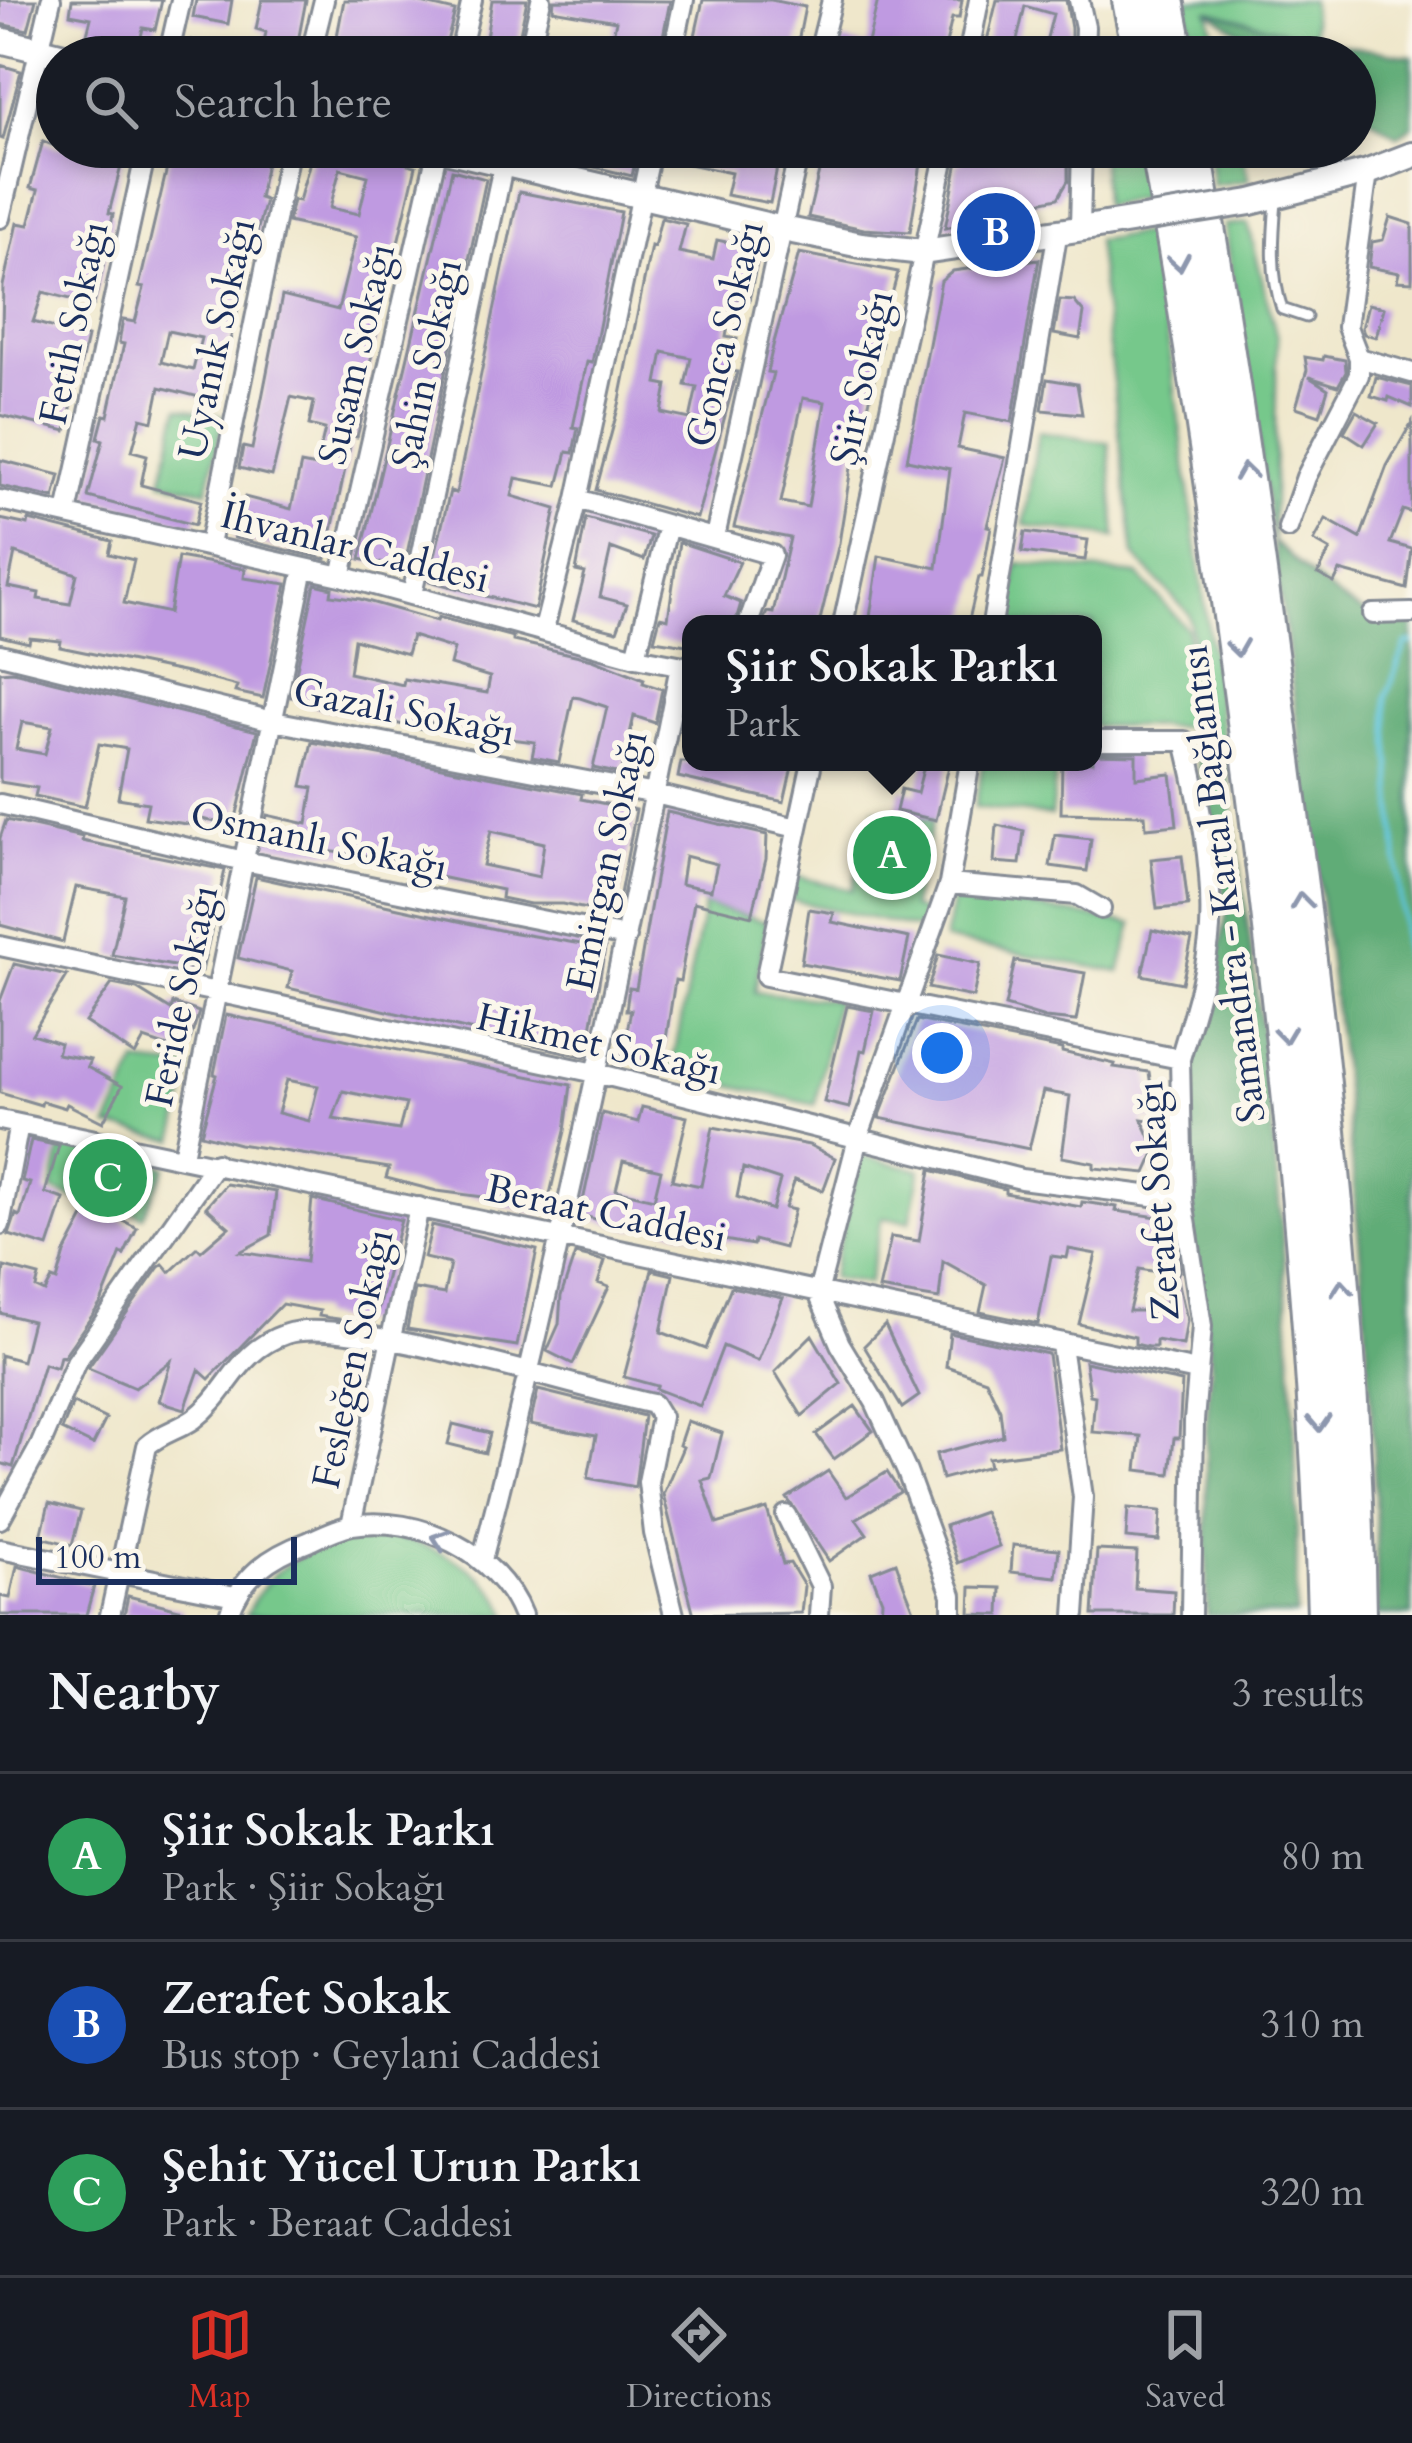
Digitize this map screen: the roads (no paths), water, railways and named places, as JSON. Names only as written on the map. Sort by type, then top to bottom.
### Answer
[{"type":"highway","points":[[1131,0],[1138,36]]},
{"type":"highway","points":[[1165,0],[1172,36]]},
{"type":"highway","name":"Samandıra - Kartal Bağlantısı","points":[[1163,168],[1235,636],[1287,1049],[1316,1373],[1326,1615]]},
{"type":"highway","name":"Samandıra - Kartal Bağlantısı","points":[[1195,168],[1242,448],[1306,944],[1349,1373],[1357,1615]]},
{"type":"street","points":[[43,36],[50,0]]},
{"type":"street","points":[[173,36],[181,0]]},
{"type":"street","points":[[315,36],[324,0]]},
{"type":"street","points":[[464,36],[472,0]]},
{"type":"street","points":[[533,36],[541,0]]},
{"type":"street","points":[[676,36],[684,0]]},
{"type":"street","points":[[823,36],[832,0]]},
{"type":"street","points":[[972,36],[979,0]]},
{"type":"street","points":[[1079,0],[1085,36]]},
{"type":"street","points":[[0,40],[36,49]]},
{"type":"street","points":[[0,218],[36,67]]},
{"type":"street","points":[[546,168],[784,229],[900,252],[923,252],[1251,202],[1369,172],[1412,155]]},
{"type":"street","name":"Fetih Sokağı","points":[[67,514],[142,168]]},
{"type":"street","name":"Uyanık Sokağı","points":[[209,545],[286,168]]},
{"type":"street","name":"Susam Sokağı","points":[[341,576],[431,168]]},
{"type":"street","name":"Şahin Sokağı","points":[[412,595],[502,168]]},
{"type":"street","points":[[544,629],[577,500],[647,168]]},
{"type":"street","name":"Gonca Sokağı","points":[[715,537],[796,168]]},
{"type":"street","name":"Şiir Sokağı","points":[[844,615],[942,168]]},
{"type":"street","points":[[994,615],[1081,227],[1082,168]]},
{"type":"street","points":[[1288,528],[1306,477],[1359,375],[1359,358],[1347,327],[1369,172]]},
{"type":"street","points":[[1359,358],[1412,373]]},
{"type":"street","name":"İhvanlar Caddesi","points":[[0,500],[341,576],[682,666]]},
{"type":"street","points":[[577,500],[772,555],[751,615]]},
{"type":"street","points":[[636,657],[668,525]]},
{"type":"street","name":"Feride Sokağı","points":[[183,1156],[304,568]]},
{"type":"street","points":[[1373,614],[1412,613]]},
{"type":"street","name":"Gazali Sokağı","points":[[0,654],[273,721],[655,794],[797,827]]},
{"type":"street","name":"Emirgan Sokağı","points":[[482,1560],[530,1373],[682,683]]},
{"type":"street","points":[[1102,741],[1185,741],[1209,862],[1210,932],[1180,1059]]},
{"type":"street","points":[[797,827],[810,771]]},
{"type":"street","points":[[952,1615],[952,1595],[907,1472],[818,1293],[858,1138],[949,884],[968,771]]},
{"type":"street","name":"Osmanlı Sokağı","points":[[0,804],[244,861],[626,937]]},
{"type":"street","name":"Zerafet Sokağı","points":[[797,827],[766,976],[1180,1059],[1183,1200],[1202,1326],[1191,1615]]},
{"type":"street","points":[[949,884],[1077,895],[1101,909]]},
{"type":"street","name":"Hikmet Sokağı","points":[[0,946],[596,1073],[1021,1179],[1183,1200]]},
{"type":"street","points":[[0,1225],[9,1122]]},
{"type":"street","name":"Beraat Caddesi","points":[[9,1122],[1197,1371]]},
{"type":"street","points":[[0,1519],[40,1446],[76,1362],[216,1163]]},
{"type":"street","name":"Fesleğen Sokağı","points":[[351,1525],[419,1208]]},
{"type":"street","points":[[110,1615],[147,1447],[197,1417],[263,1343],[292,1331],[390,1341],[659,1408],[660,1435],[648,1482],[653,1533],[674,1615]]},
{"type":"street","points":[[1061,1345],[1074,1409],[1083,1497],[1076,1615]]},
{"type":"street","points":[[787,1515],[820,1586],[819,1615]]},
{"type":"street","points":[[0,1549],[119,1573],[232,1605],[257,1567],[294,1547],[351,1525],[387,1525],[432,1534],[482,1560],[515,1595],[522,1615]]},
{"type":"lane","points":[[1277,195],[1275,289],[1282,310],[1306,316]]},
{"type":"waterway","points":[[1412,643],[1406,644],[1386,697],[1412,1069]]},
{"type":"place","name":"Zerafet Sokak","points":[[996,232]]},
{"type":"place","name":"Şiir Sokak Parkı","points":[[892,855]]},
{"type":"place","name":"Şehit Yücel Urun Parkı","points":[[108,1178]]}]
